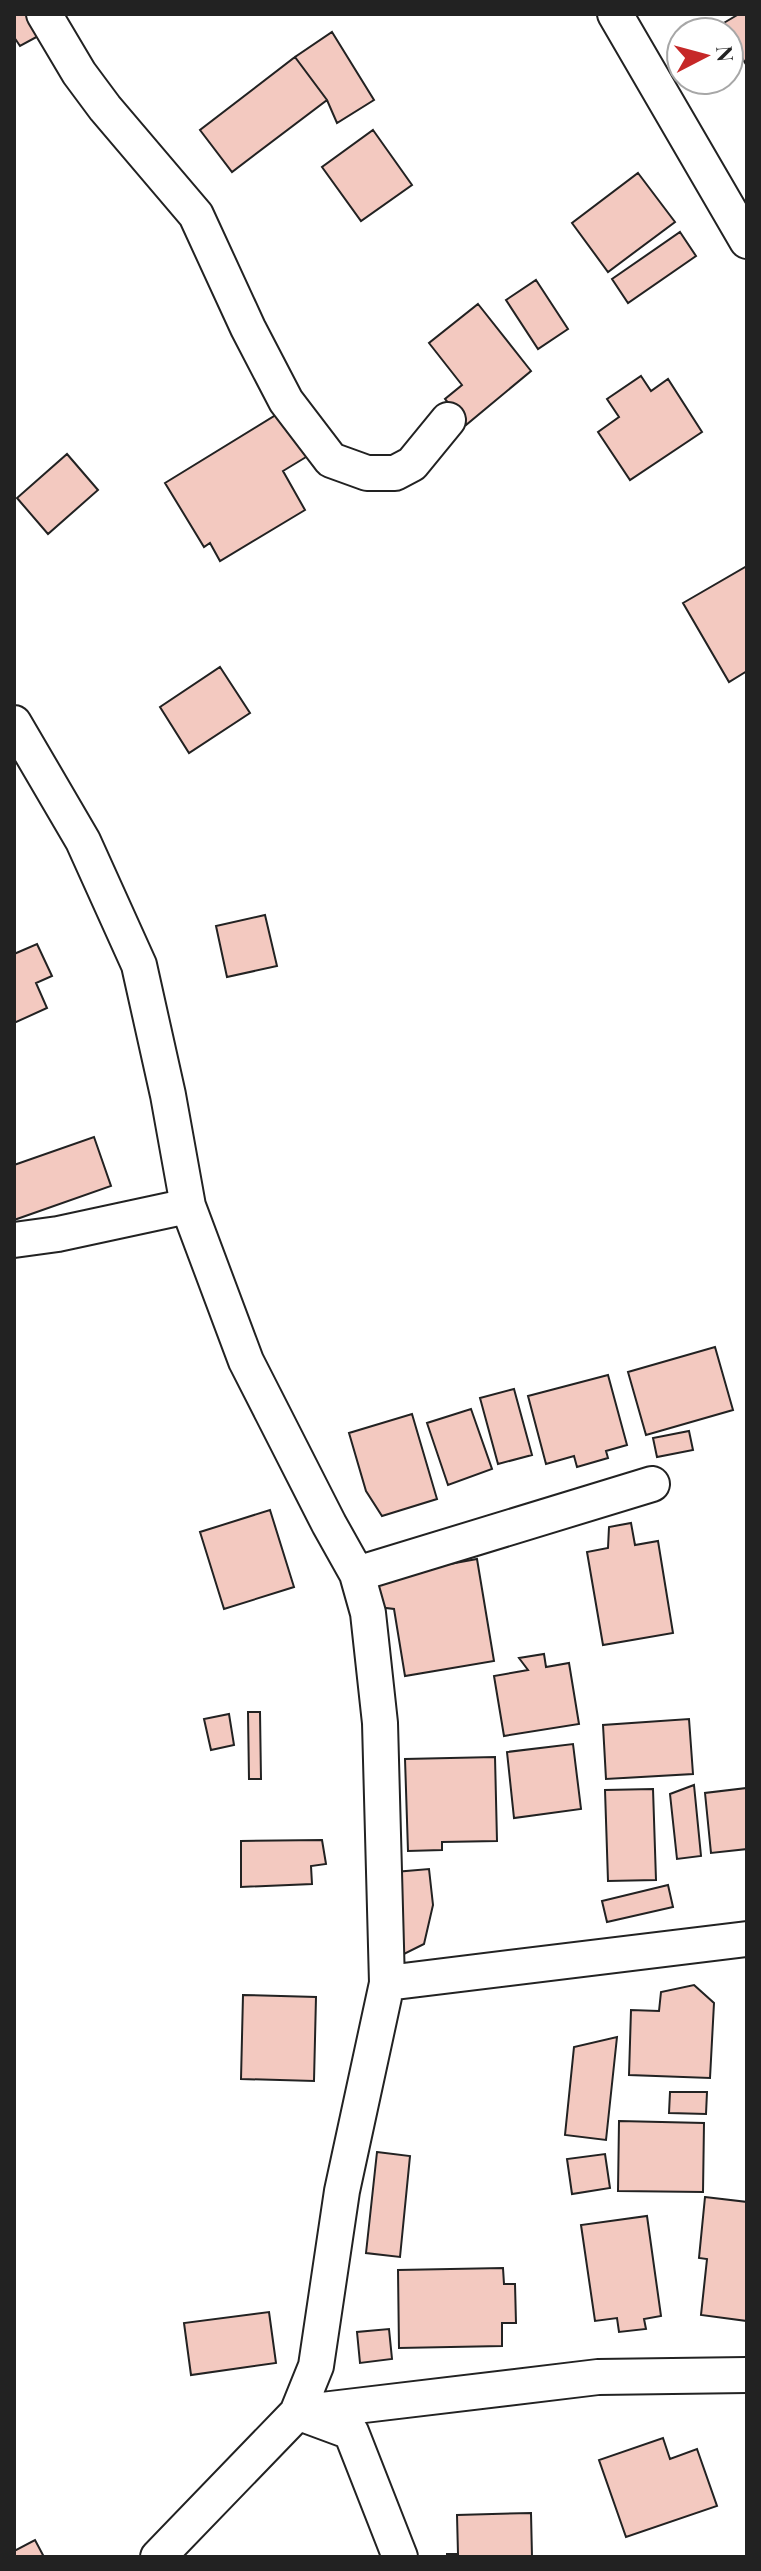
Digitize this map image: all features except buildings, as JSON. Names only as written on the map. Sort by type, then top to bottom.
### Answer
[{"type":"street","points":[[44,14],[79,73],[105,108],[196,215],[248,328],[286,401],[331,460],[367,473],[395,473],[412,464],[448,420]]},
{"type":"street","points":[[615,14],[747,241]]},
{"type":"street","points":[[14,723],[83,841],[139,965],[168,1095],[188,1206],[246,1361],[357,1574],[368,1613],[380,1723],[387,1983],[342,2191],[316,2366],[297,2413],[158,2557]]},
{"type":"street","points":[[14,1240],[58,1234],[188,1206]]},
{"type":"street","points":[[357,1574],[652,1484]]},
{"type":"street","points":[[387,1983],[747,1939]]},
{"type":"street","points":[[297,2413],[598,2377],[747,2375]]},
{"type":"street","points":[[297,2413],[351,2432],[400,2557]]}]
